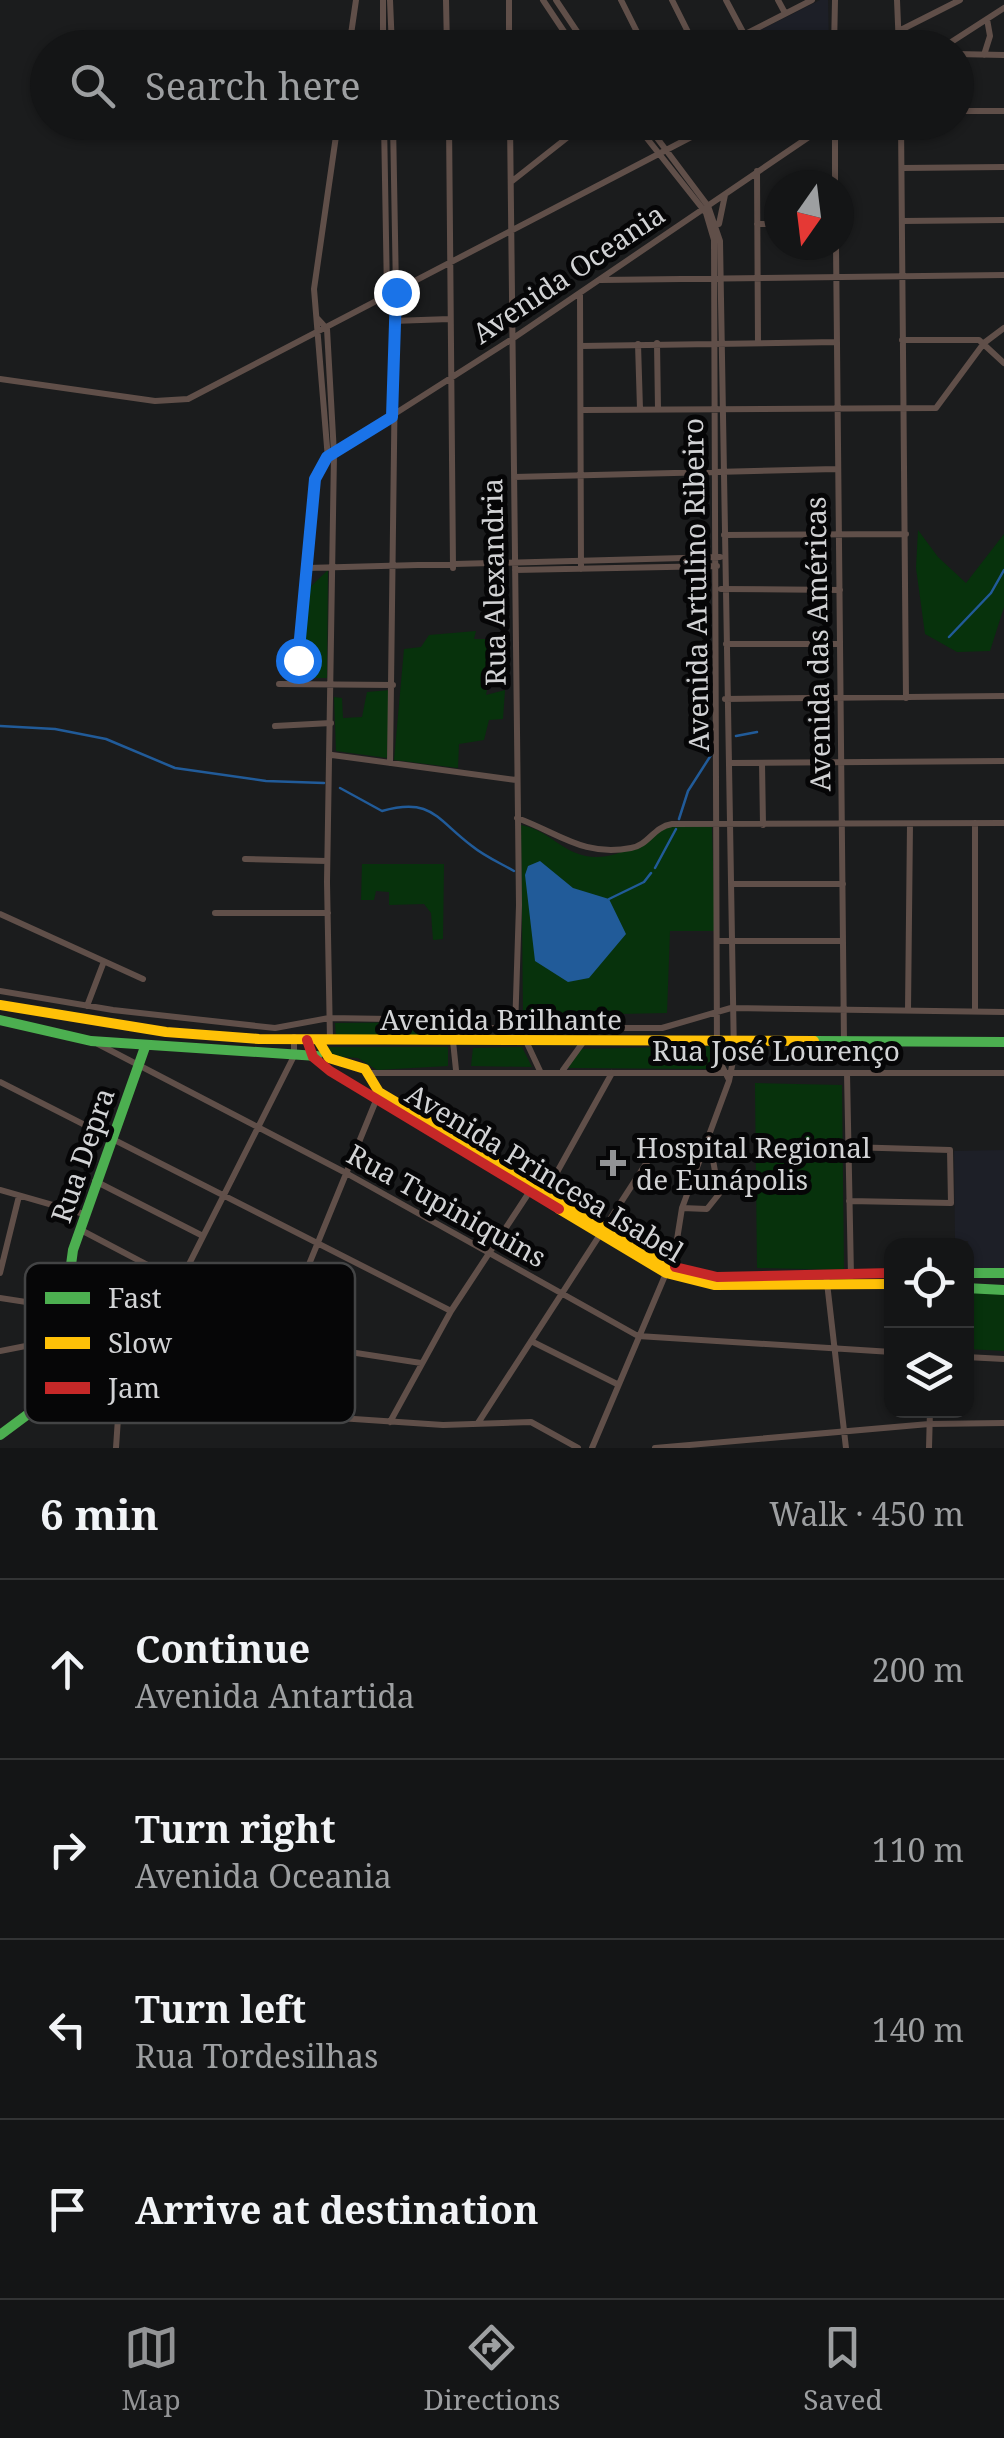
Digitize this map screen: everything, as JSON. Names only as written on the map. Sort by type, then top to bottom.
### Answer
[{"type":"main road","name":"Avenida Brilhante","points":[[0,1005],[166,1032],[313,1040],[1004,1042]]},
{"type":"main road","name":"Rua Tupiniquins","points":[[0,1020],[92,1041]]},
{"type":"main road","points":[[313,1040],[319,1056],[345,1079],[354,1064]]},
{"type":"main road","points":[[92,1041],[319,1056],[354,1064],[369,1075],[360,1088]]},
{"type":"main road","name":"Rua Depra","points":[[73,1263],[94,1181],[144,1047]]},
{"type":"main road","name":"Avenida Princesa Isabel","points":[[369,1075],[378,1095]]},
{"type":"main road","name":"Avenida Princesa Isabel","points":[[345,1079],[413,1115],[668,1270],[717,1278],[884,1279]]},
{"type":"main road","points":[[974,1273],[1004,1273]]},
{"type":"main road","points":[[974,1288],[1004,1290]]},
{"type":"main road","points":[[0,1435],[25,1416]]},
{"type":"street","points":[[352,30],[356,0]]},
{"type":"street","points":[[385,30],[387,0]]},
{"type":"street","points":[[387,0],[390,30]]},
{"type":"street","points":[[446,0],[447,30]]},
{"type":"street","points":[[509,0],[510,30]]},
{"type":"street","points":[[542,0],[563,30]]},
{"type":"street","points":[[556,0],[576,30]]},
{"type":"street","points":[[620,0],[636,30]]},
{"type":"street","points":[[672,0],[687,30]]},
{"type":"street","points":[[726,0],[742,30]]},
{"type":"street","points":[[778,0],[785,13]]},
{"type":"street","points":[[752,30],[812,0]]},
{"type":"street","points":[[834,30],[835,0]]},
{"type":"street","points":[[898,0],[898,30]]},
{"type":"street","points":[[900,30],[960,0]]},
{"type":"street","points":[[970,30],[1004,8]]},
{"type":"street","points":[[984,55],[990,36],[987,19]]},
{"type":"street","points":[[974,55],[1004,55]]},
{"type":"street","points":[[974,111],[1004,111]]},
{"type":"street","points":[[297,682],[314,483],[331,455],[314,289],[335,140]]},
{"type":"street","points":[[384,140],[387,295],[392,304]]},
{"type":"street","points":[[390,763],[394,568],[392,304],[396,292],[393,140]]},
{"type":"street","points":[[449,140],[453,568]]},
{"type":"street","name":"Rua Alexandria","points":[[510,140],[517,567],[515,1028],[520,1041]]},
{"type":"street","points":[[511,182],[564,140]]},
{"type":"street","name":"Avenida Artulino Ribeiro","points":[[651,140],[706,208],[719,231],[724,699],[718,1042],[728,1076]]},
{"type":"street","points":[[655,140],[664,154]]},
{"type":"street","points":[[0,379],[141,399],[180,400],[327,329],[688,140]]},
{"type":"street","name":"Avenida Oceania","points":[[331,455],[580,294],[805,140]]},
{"type":"street","points":[[834,140],[835,170]]},
{"type":"street","points":[[901,140],[906,698]]},
{"type":"street","points":[[902,168],[1004,167]]},
{"type":"street","points":[[757,171],[758,343]]},
{"type":"street","points":[[719,231],[725,195]]},
{"type":"street","name":"Avenida Artulino Ribeiro","points":[[706,208],[714,232],[719,278]]},
{"type":"street","points":[[902,221],[1004,220]]},
{"type":"street","points":[[758,224],[764,224]]},
{"type":"street","name":"Avenida das Américas","points":[[836,260],[844,1043]]},
{"type":"street","points":[[600,280],[1004,276]]},
{"type":"street","points":[[580,294],[580,564]]},
{"type":"street","points":[[187,1263],[294,1056],[313,1040],[329,1018],[331,455],[327,329],[317,318]]},
{"type":"street","points":[[392,321],[450,319]]},
{"type":"street","points":[[582,410],[720,406],[932,408],[944,402],[982,342],[1004,328]]},
{"type":"street","points":[[902,340],[982,342],[1004,363]]},
{"type":"street","points":[[581,346],[836,342]]},
{"type":"street","points":[[656,343],[658,409]]},
{"type":"street","points":[[638,344],[640,409]]},
{"type":"street","name":"Avenida Artulino Ribeiro","points":[[720,470],[724,535],[721,562]]},
{"type":"street","points":[[514,477],[836,470]]},
{"type":"street","points":[[724,535],[906,534]]},
{"type":"street","points":[[306,568],[721,562]]},
{"type":"street","points":[[721,589],[840,590]]},
{"type":"street","points":[[723,644],[840,644]]},
{"type":"street","points":[[279,684],[393,685]]},
{"type":"street","points":[[724,699],[1004,696]]},
{"type":"street","name":"Avenida Artulino Ribeiro","points":[[724,699],[731,825],[734,1042],[728,1076]]},
{"type":"street","points":[[275,726],[331,723]]},
{"type":"street","points":[[332,755],[516,780]]},
{"type":"street","points":[[729,763],[1004,761]]},
{"type":"street","points":[[762,763],[763,825]]},
{"type":"street","points":[[516,817],[542,824],[564,842],[586,848],[632,848],[663,825],[1004,823]]},
{"type":"street","points":[[975,823],[975,1012]]},
{"type":"street","points":[[908,1010],[910,824]]},
{"type":"street","points":[[244,859],[328,861]]},
{"type":"street","points":[[732,884],[843,884]]},
{"type":"street","points":[[215,912],[328,913]]},
{"type":"street","points":[[0,914],[143,979]]},
{"type":"street","points":[[720,941],[841,941]]},
{"type":"street","points":[[86,1006],[103,964]]},
{"type":"street","points":[[0,991],[237,1025],[290,1027],[329,1018],[451,1020],[515,1028],[670,1028],[731,1008],[1004,1012]]},
{"type":"street","points":[[290,1027],[313,1040]]},
{"type":"street","name":"Rua Tupiniquins","points":[[92,1041],[346,1173],[638,1336],[884,1352]]},
{"type":"street","points":[[453,1041],[456,1070]]},
{"type":"street","points":[[520,1041],[540,1071]]},
{"type":"street","points":[[562,1072],[584,1041]]},
{"type":"street","name":"Rua José Lourenço","points":[[369,1075],[456,1070],[728,1076],[1004,1074]]},
{"type":"street","points":[[545,1195],[610,1072]]},
{"type":"street","points":[[846,1073],[851,1278]]},
{"type":"street","points":[[592,1448],[679,1240],[682,1208],[728,1076]]},
{"type":"street","points":[[0,1082],[451,1312]]},
{"type":"street","points":[[308,1263],[378,1095]]},
{"type":"street","points":[[848,1147],[950,1150],[950,1203],[849,1201]]},
{"type":"street","points":[[682,1208],[706,1209],[719,1194],[718,1171],[713,1160],[701,1156]]},
{"type":"street","points":[[477,1424],[649,1160]]},
{"type":"street","points":[[94,1181],[200,1235]]},
{"type":"street","points":[[390,1422],[451,1312],[532,1187]]},
{"type":"street","points":[[0,1190],[84,1214]]},
{"type":"street","points":[[0,1273],[3,1244],[19,1196]]},
{"type":"street","points":[[79,1229],[143,1263]]},
{"type":"street","points":[[827,1278],[846,1448]]},
{"type":"street","points":[[0,1298],[25,1302]]},
{"type":"street","points":[[531,1342],[617,1384]]},
{"type":"street","points":[[0,1351],[25,1346]]},
{"type":"street","points":[[355,1353],[421,1363]]},
{"type":"street","points":[[974,1357],[1004,1359]]},
{"type":"street","points":[[928,1448],[930,1418]]},
{"type":"street","points":[[355,1420],[532,1422],[578,1448]]},
{"type":"street","points":[[655,1448],[930,1424],[1004,1422]]},
{"type":"street","points":[[116,1448],[117,1423]]},
{"type":"shaded area","points":[[820,0],[828,0],[829,30],[761,30]]},
{"type":"shaded area","points":[[1004,1150],[1004,1270],[974,1271],[974,1238],[955,1238],[954,1151]]},
{"type":"green space","points":[[918,530],[938,557],[966,583],[1004,534],[1004,607],[990,651],[957,652],[925,634],[916,568]]},
{"type":"green space","points":[[328,570],[327,678],[302,678],[308,589]]},
{"type":"green space","points":[[476,631],[474,639],[497,639],[486,695],[505,690],[503,719],[489,720],[484,740],[459,744],[458,768],[394,760],[404,649],[421,647],[429,635]]},
{"type":"green space","points":[[390,690],[387,758],[336,751],[334,697],[342,698],[343,718],[362,717],[367,692]]},
{"type":"green space","points":[[669,824],[712,827],[715,931],[670,931],[667,1013],[523,1016],[521,825],[576,853],[601,857],[637,845]]},
{"type":"green space","points":[[362,864],[444,864],[443,939],[433,940],[431,913],[424,904],[389,905],[389,892],[376,891],[374,900],[361,900]]},
{"type":"green space","points":[[335,1023],[447,1025],[443,1037],[336,1036]]},
{"type":"green space","points":[[713,1046],[712,1069],[568,1068],[581,1049]]},
{"type":"green space","points":[[328,1047],[448,1047],[448,1066],[377,1070],[358,1058],[330,1056]]},
{"type":"green space","points":[[522,1047],[532,1067],[471,1066],[473,1048]]},
{"type":"green space","points":[[755,1083],[842,1085],[844,1270],[757,1268]]},
{"type":"green space","points":[[974,1290],[1004,1292],[1004,1351],[974,1349]]},
{"type":"water","points":[[540,861],[573,888],[609,899],[626,934],[589,978],[568,982],[535,961],[525,875],[528,866]]},
{"type":"waterway","points":[[949,637],[991,593],[1004,570]]},
{"type":"waterway","points":[[0,726],[55,729],[106,739],[175,768],[266,781],[324,783]]},
{"type":"waterway","points":[[736,736],[757,732]]},
{"type":"waterway","points":[[679,819],[688,791],[713,752]]},
{"type":"waterway","points":[[340,788],[382,811],[412,807],[432,813],[477,850],[514,871]]},
{"type":"waterway","points":[[655,868],[676,829]]},
{"type":"waterway","points":[[609,899],[644,882],[651,873]]},
{"type":"traffic: fast","points":[[0,1020],[91,1041],[317,1056]]},
{"type":"traffic: fast","points":[[814,1041],[1004,1042]]},
{"type":"traffic: fast","points":[[71,1263],[145,1047]]},
{"type":"traffic: fast","points":[[974,1273],[1004,1273]]},
{"type":"traffic: fast","points":[[974,1288],[1004,1290]]},
{"type":"traffic: fast","points":[[0,1435],[25,1416]]},
{"type":"traffic: slow","points":[[0,1005],[166,1032],[259,1039],[814,1041]]},
{"type":"traffic: slow","points":[[318,1040],[329,1058],[365,1069],[379,1092],[675,1267]]},
{"type":"traffic: slow","points":[[559,1209],[666,1273],[714,1285],[884,1284]]},
{"type":"traffic: jam","points":[[307,1040],[313,1057],[330,1071],[559,1209]]},
{"type":"traffic: jam","points":[[675,1267],[717,1277],[884,1273]]},
{"type":"place","name":"Hospital Regional de Eunápolis","points":[[613,1163]]},
{"type":"route","points":[[298,660],[315,479],[327,457],[392,417],[392,304],[396,292]]}]
